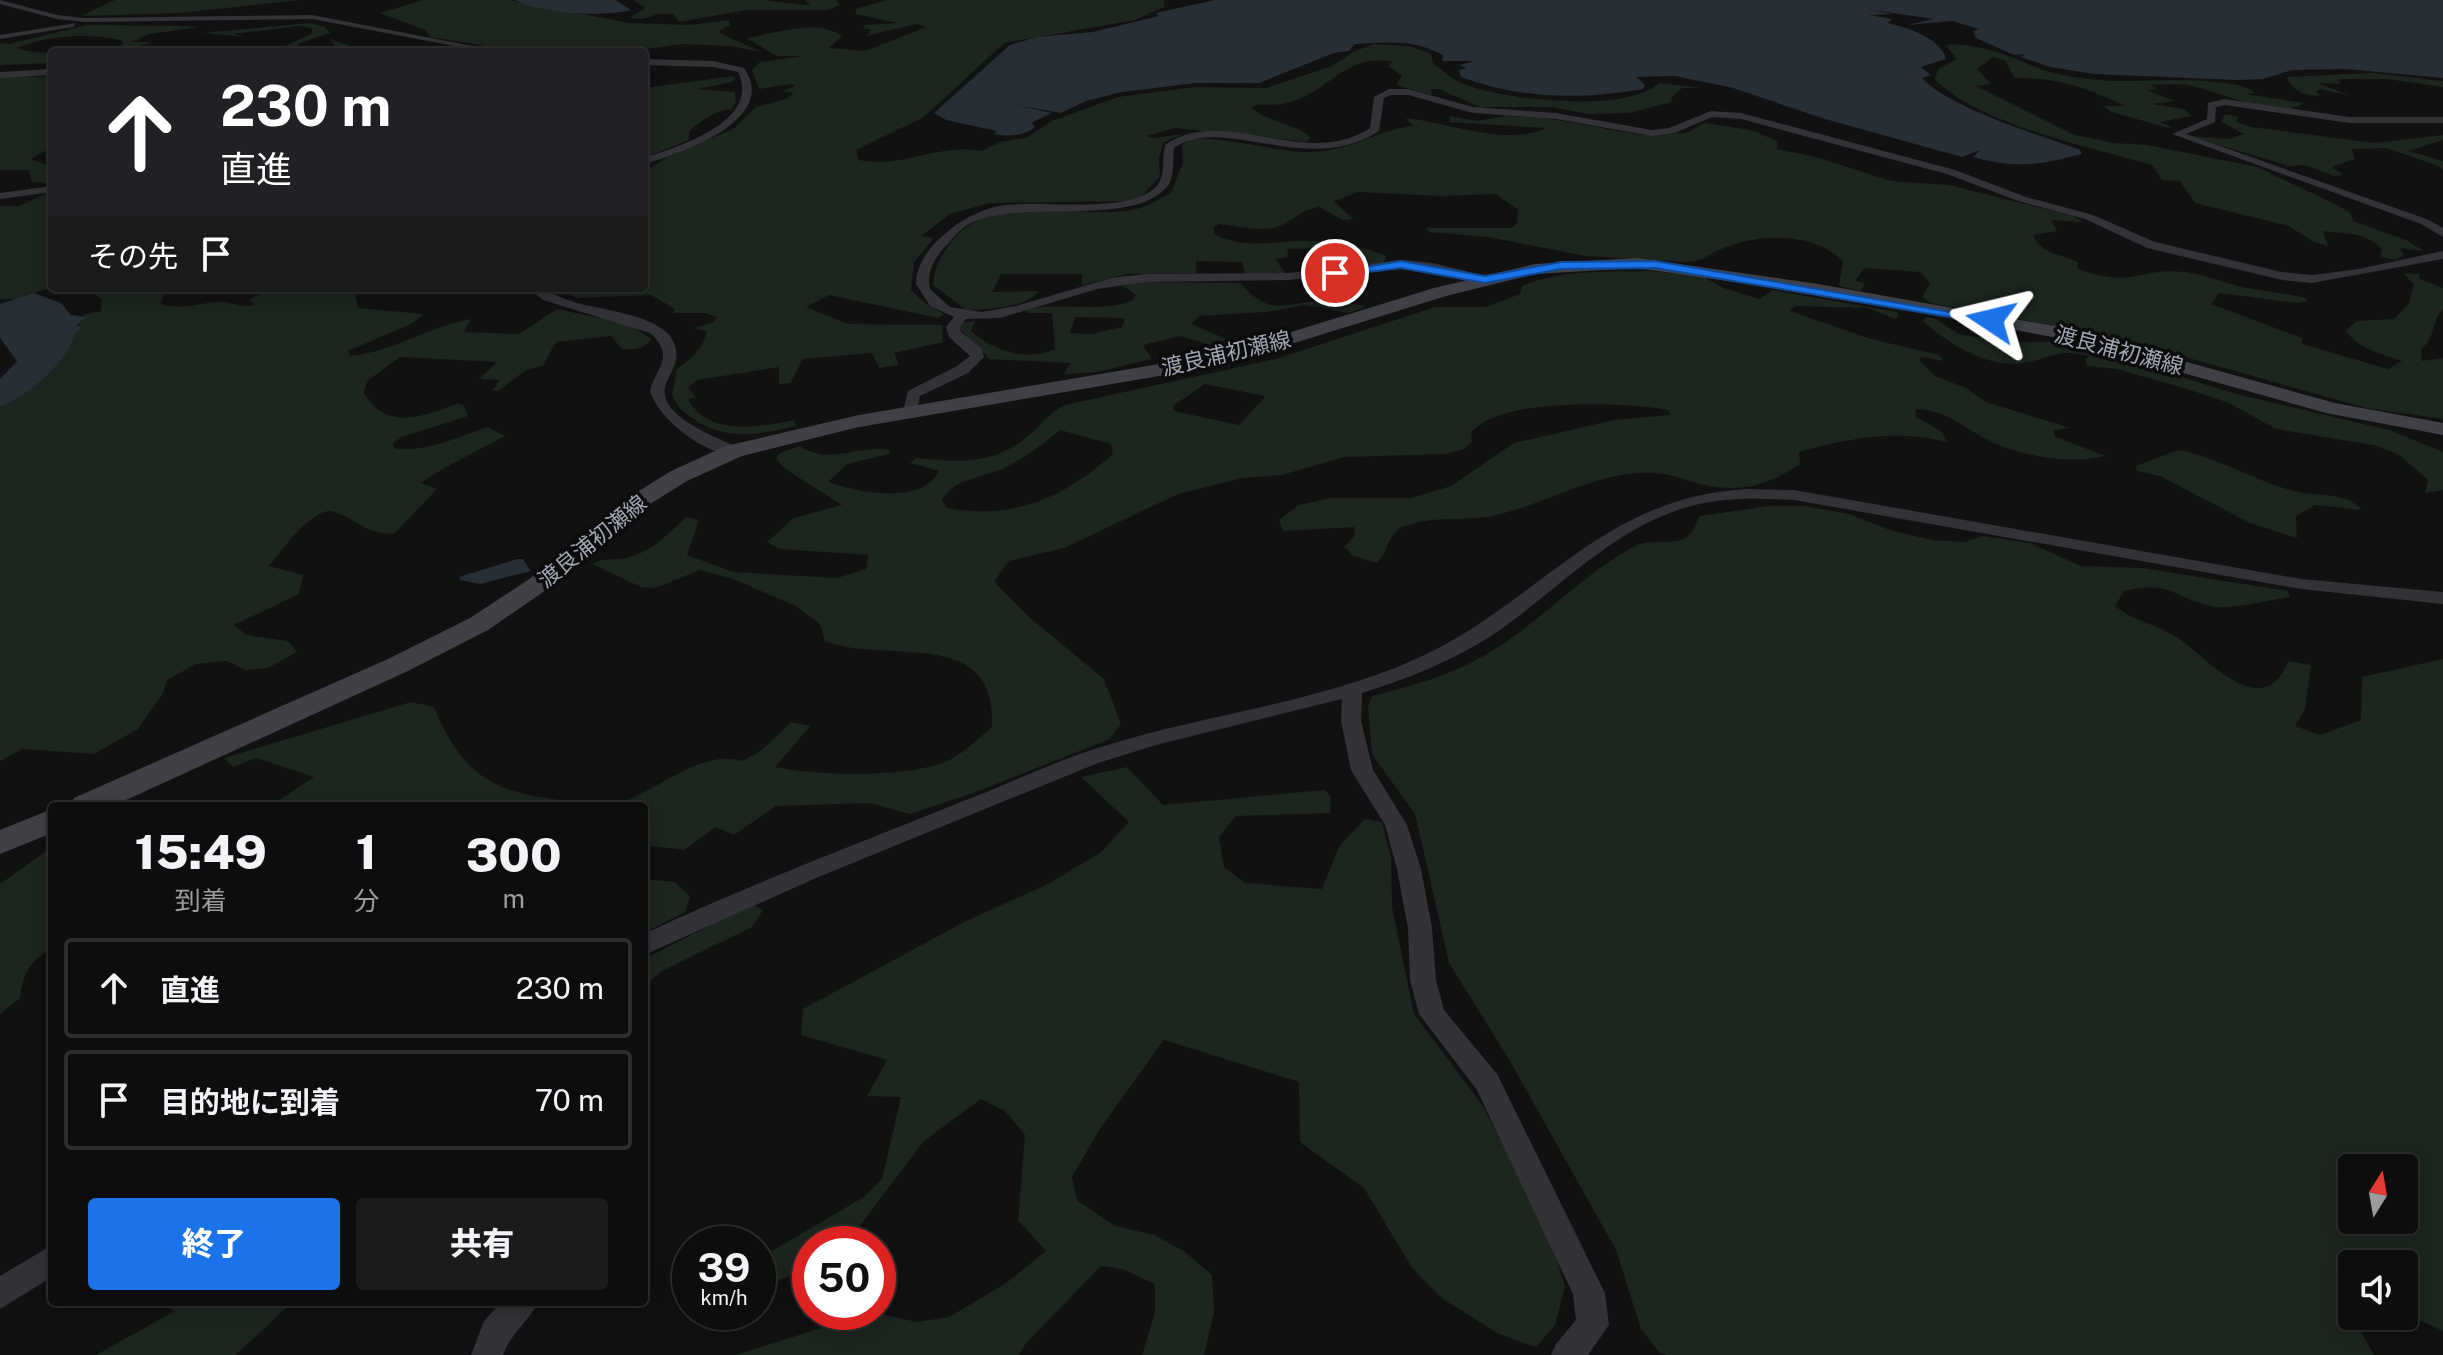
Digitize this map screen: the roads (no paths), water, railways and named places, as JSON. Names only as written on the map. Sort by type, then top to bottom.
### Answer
[{"type":"main road","name":"渡良浦初瀬線","points":[[94,802],[398,665],[479,624],[537,585],[634,504],[679,476],[734,451],[911,411],[1183,366],[1268,345],[1485,280],[1585,264],[1637,263],[1713,272],[2060,333],[2333,409],[2443,429]]},
{"type":"main road","points":[[0,843],[48,822]]},
{"type":"street","points":[[0,2],[62,18],[97,20],[312,17],[479,48]]},
{"type":"street","points":[[0,37],[97,20]]},
{"type":"street","points":[[648,62],[724,65],[745,74],[746,96],[739,113],[703,139],[648,160]]},
{"type":"street","points":[[648,69],[724,65]]},
{"type":"street","points":[[0,75],[48,72]]},
{"type":"street","points":[[1485,280],[1401,264],[1318,275],[1149,277],[1109,283],[991,314],[962,315],[943,309],[932,300],[922,280],[923,269],[939,244],[957,225],[973,216],[1028,205],[1113,208],[1139,205],[1156,195],[1166,183],[1171,164],[1169,147],[1179,139],[1201,135],[1300,147],[1344,144],[1375,129],[1379,97],[1400,91],[1473,110],[1556,116],[1652,133],[1671,131],[1711,114],[1741,116],[1962,176],[2022,199],[2089,217],[2151,245],[2282,276],[2312,279],[2358,273],[2443,255]]},
{"type":"street","points":[[2443,120],[2349,120],[2225,102],[2211,105],[2212,120],[2177,134],[2279,168],[2425,222],[2443,232]]},
{"type":"street","points":[[0,196],[48,190]]},
{"type":"street","points":[[538,292],[548,301],[641,322],[662,335],[668,341],[671,359],[657,390],[663,411],[702,437],[734,451]]},
{"type":"street","points":[[911,411],[913,394],[922,386],[957,374],[977,357],[977,352],[954,334],[956,319],[962,315]]},
{"type":"street","points":[[648,943],[741,897],[1106,753],[1217,721],[1352,690],[1416,668],[1459,647],[1632,523],[1692,500],[1737,494],[1794,495],[2301,584],[2443,598]]},
{"type":"street","points":[[1352,690],[1351,721],[1362,770],[1396,825],[1409,869],[1420,928],[1423,980],[1432,1014],[1487,1082],[1589,1293],[1593,1325],[1567,1355]]},
{"type":"street","points":[[0,1294],[48,1262]]},
{"type":"street","points":[[487,1355],[495,1332],[518,1306]]}]
